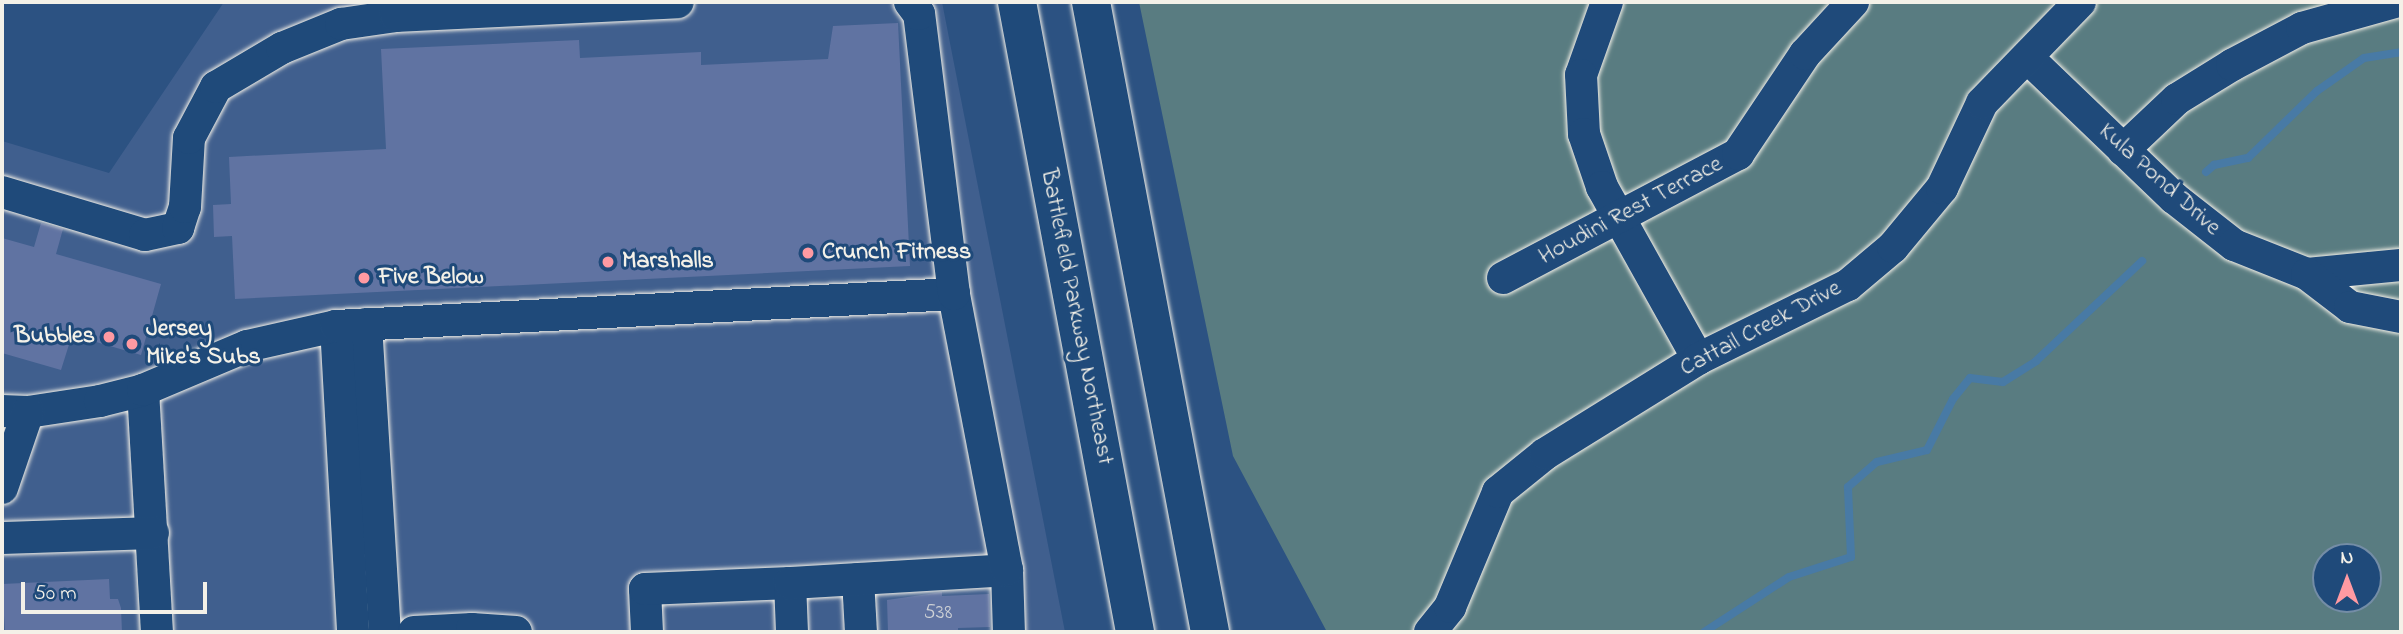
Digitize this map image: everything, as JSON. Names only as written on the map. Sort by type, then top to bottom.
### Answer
[{"type":"main road","name":"Battlefield Parkway Northeast","points":[[1017,2],[1135,632]]},
{"type":"main road","points":[[1091,2],[1210,632]]},
{"type":"street","points":[[2,192],[145,235],[178,228],[185,207],[189,138],[216,87],[282,48],[341,24],[396,16],[678,2]]},
{"type":"street","points":[[910,2],[919,14],[954,294],[1007,570],[1009,632]]},
{"type":"street","points":[[1607,2],[1581,75],[1584,134],[1602,187],[1698,359]]},
{"type":"street","name":"Houdini Rest Terrace","points":[[1503,278],[1738,154],[1805,54],[1853,2]]},
{"type":"street","name":"Cattail Creek Drive","points":[[1430,632],[1450,607],[1498,492],[1545,454],[1698,359],[1848,285],[1893,247],[1942,188],[1982,103],[2029,59],[2080,2]]},
{"type":"street","points":[[2123,150],[2177,99],[2232,65],[2302,28],[2395,2]]},
{"type":"street","name":"Kula Pond Drive","points":[[2029,59],[2174,198],[2234,245],[2307,274],[2350,307],[2401,317]]},
{"type":"street","name":"Kula Pond Drive","points":[[2307,274],[2401,265]]},
{"type":"street","points":[[2,488],[15,411],[143,390],[247,346],[351,325],[954,294]]},
{"type":"street","points":[[351,325],[353,632]]},
{"type":"street","points":[[351,325],[385,632]]},
{"type":"street","points":[[143,390],[157,632]]},
{"type":"street","points":[[2,538],[153,533]]},
{"type":"street","points":[[647,632],[645,589],[1007,570]]},
{"type":"street","points":[[858,579],[861,632]]},
{"type":"street","points":[[790,583],[792,632]]},
{"type":"street","points":[[414,632],[472,629],[516,632]]},
{"type":"shaded area","points":[[224,2],[942,2],[1065,632],[2,632],[2,141],[109,173]]},
{"type":"green space","points":[[1139,2],[2401,2],[2401,632],[1327,632],[1233,456]]},
{"type":"building","points":[[898,23],[910,266],[235,299],[232,236],[214,237],[213,205],[231,204],[229,157],[386,149],[381,49],[579,40],[580,58],[701,52],[701,65],[828,59],[833,26]]},
{"type":"building","points":[[41,223],[63,229],[56,254],[161,284],[141,355],[72,335],[61,370],[2,353],[2,238],[34,247]]},
{"type":"building","points":[[109,579],[110,599],[118,599],[121,608],[122,632],[5,632],[2,584]]},
{"type":"building","points":[[942,592],[942,596],[989,594],[990,627],[958,628],[958,632],[888,632],[887,600]]},
{"type":"waterway","points":[[2206,172],[2214,165],[2248,158],[2317,91],[2364,58],[2401,52]]},
{"type":"waterway","points":[[1704,632],[1789,577],[1851,557],[1848,487],[1877,462],[1927,450],[1953,399],[1970,378],[2003,382],[2036,361],[2142,261]]},
{"type":"place","name":"Crunch Fitness","points":[[808,253]]},
{"type":"place","name":"Marshalls","points":[[608,262]]},
{"type":"place","name":"Five Below","points":[[364,278]]},
{"type":"place","name":"Bubbles","points":[[109,337]]},
{"type":"place","name":"Jersey Mike's Subs","points":[[132,344]]}]
